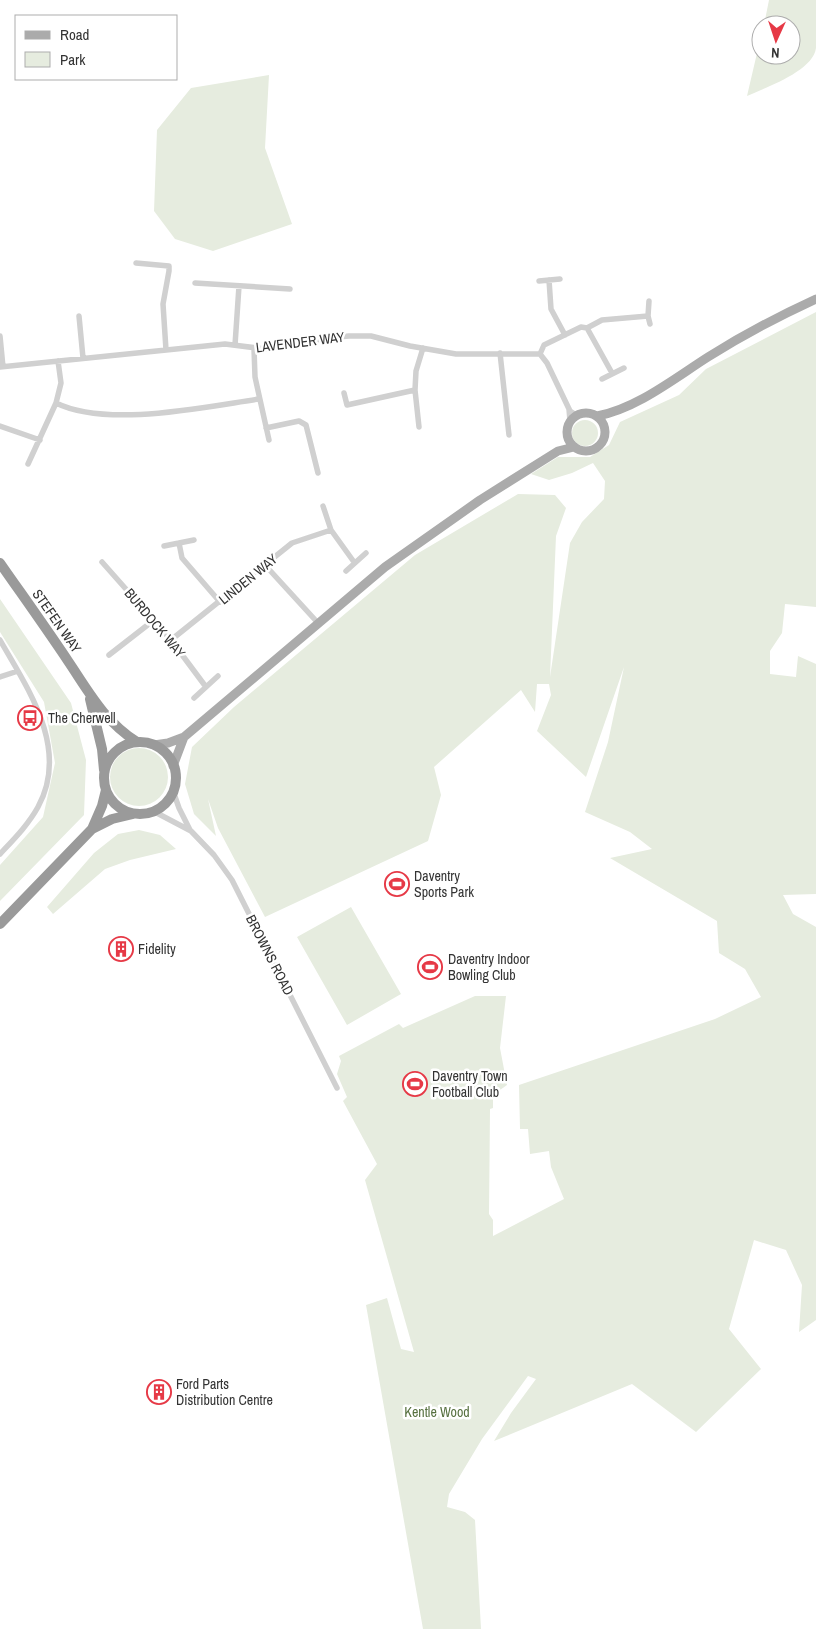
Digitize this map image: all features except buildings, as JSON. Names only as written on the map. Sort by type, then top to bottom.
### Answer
[{"type":"highway","name":"STEFEN WAY","points":[[0,563],[70,663],[89,695]]},
{"type":"highway","points":[[89,695],[112,724],[136,742]]},
{"type":"highway","points":[[89,695],[102,749],[106,790],[102,806],[92,829]]},
{"type":"highway","points":[[0,924],[92,829],[112,819],[153,811],[164,805],[173,790],[176,776],[173,766],[165,753],[154,745],[136,742],[126,745],[113,754],[107,762],[104,774]]},
{"type":"highway","points":[[106,790],[117,806],[137,814]]},
{"type":"main road","points":[[604,427],[609,418],[616,412],[782,314],[816,299]]},
{"type":"main road","points":[[574,447],[567,437],[566,428],[573,418],[589,413],[597,416],[616,412]]},
{"type":"main road","points":[[154,745],[168,743],[184,737],[385,567],[480,500],[558,451],[574,447],[586,451],[598,447],[605,436],[604,427],[597,416]]},
{"type":"main road","points":[[558,451],[567,437]]},
{"type":"main road","points":[[173,766],[184,737]]},
{"type":"street","points":[[136,263],[168,266],[169,270],[163,304],[166,350]]},
{"type":"street","points":[[539,281],[560,279]]},
{"type":"street","points":[[549,280],[551,309],[564,335]]},
{"type":"street","points":[[195,283],[290,289]]},
{"type":"street","points":[[235,345],[239,286]]},
{"type":"street","points":[[648,301],[650,324]]},
{"type":"street","points":[[79,316],[83,358]]},
{"type":"street","points":[[573,418],[547,363],[540,354],[544,345],[581,327],[587,328],[602,320],[648,316]]},
{"type":"street","points":[[587,328],[612,373]]},
{"type":"street","points":[[0,336],[2,367]]},
{"type":"street","name":"LAVENDER WAY","points":[[2,367],[225,344],[265,348],[349,336],[371,336],[456,354],[540,354]]},
{"type":"street","points":[[254,348],[255,377],[270,440]]},
{"type":"street","points":[[419,427],[414,390],[416,371],[423,348]]},
{"type":"street","points":[[500,353],[509,435]]},
{"type":"street","points":[[28,464],[56,403],[61,383],[58,361]]},
{"type":"street","points":[[602,379],[624,368]]},
{"type":"street","points":[[344,392],[347,405],[414,390]]},
{"type":"street","points":[[56,403],[80,412],[126,414],[182,411],[259,399]]},
{"type":"street","points":[[266,428],[299,421],[306,425],[318,473]]},
{"type":"street","points":[[508,427],[515,425]]},
{"type":"street","points":[[0,426],[40,440]]},
{"type":"street","points":[[322,506],[331,530],[354,562]]},
{"type":"street","name":"LINDEN WAY","points":[[171,640],[292,543],[331,530]]},
{"type":"street","points":[[164,546],[194,540]]},
{"type":"street","points":[[179,543],[182,558],[220,602]]},
{"type":"street","points":[[346,571],[366,553]]},
{"type":"street","name":"BURDOCK WAY","points":[[102,562],[171,640],[206,687]]},
{"type":"street","points":[[265,565],[318,623]]},
{"type":"street","points":[[109,655],[154,620]]},
{"type":"street","points":[[0,640],[39,712],[46,734],[50,764],[45,789],[39,805],[28,823],[0,854]]},
{"type":"street","points":[[0,677],[18,671]]},
{"type":"street","points":[[194,698],[218,676]]},
{"type":"street","name":"BROWNS ROAD","points":[[173,790],[179,808],[191,831]]},
{"type":"street","name":"BROWNS ROAD","points":[[153,811],[191,831],[214,854],[232,880],[337,1088]]},
{"type":"green space","points":[[769,0],[816,0],[816,48],[807,64],[798,71],[777,83],[747,96],[754,65],[801,65],[801,15],[766,15]]},
{"type":"green space","points":[[269,75],[265,148],[292,224],[213,251],[175,239],[154,211],[157,130],[191,88]]},
{"type":"green space","name":"Kentle Wood","points":[[816,312],[816,607],[785,604],[782,633],[770,651],[770,674],[796,677],[798,656],[816,664],[816,894],[783,895],[793,914],[816,927],[816,1320],[799,1332],[802,1285],[786,1250],[754,1240],[729,1329],[761,1369],[696,1432],[632,1384],[494,1441],[511,1413],[536,1379],[528,1376],[482,1439],[449,1494],[447,1507],[465,1512],[475,1520],[481,1629],[423,1629],[366,1305],[387,1298],[401,1349],[414,1352],[365,1180],[377,1164],[343,1101],[347,1097],[337,1074],[341,1061],[339,1056],[399,1024],[403,1028],[475,996],[506,996],[500,1048],[507,1085],[493,1095],[493,1108],[490,1109],[489,1214],[493,1220],[493,1236],[564,1199],[551,1167],[549,1151],[530,1154],[528,1129],[520,1129],[519,1085],[715,1019],[761,997],[745,969],[719,953],[717,921],[610,858],[652,849],[630,832],[585,812],[608,742],[624,667],[586,777],[537,731],[551,695],[549,684],[537,684],[535,712],[521,690],[434,767],[441,795],[428,841],[265,917],[218,828],[208,799],[216,836],[194,814],[185,784],[192,747],[234,707],[415,555],[518,494],[555,495],[566,508],[556,536],[550,677],[570,543],[582,522],[604,499],[605,481],[593,463],[572,473],[549,480],[531,474],[558,457],[590,457],[609,445],[620,422],[679,395],[706,369]]},
{"type":"green space","points":[[585,420],[594,424],[598,433],[594,442],[585,446],[576,442],[572,433],[576,424]]},
{"type":"green space","points":[[0,599],[71,703],[86,760],[84,815],[0,901],[0,865],[43,817],[55,763],[44,702],[0,632]]},
{"type":"green space","points":[[133,748],[145,748],[160,756],[168,771],[168,783],[160,798],[145,806],[133,806],[118,798],[110,783],[110,771],[118,756]]},
{"type":"green space","points":[[139,830],[160,835],[176,849],[130,860],[105,869],[53,914],[47,907],[94,853],[118,834]]},
{"type":"green space","points":[[351,907],[401,994],[347,1025],[297,937]]},
{"type":"place","name":"The Cherwell","points":[[30,718]]},
{"type":"place","name":"Daventry Sports Park","points":[[397,884]]},
{"type":"place","name":"Fidelity","points":[[121,949]]},
{"type":"place","name":"Daventry Indoor Bowling Club","points":[[430,967]]},
{"type":"place","name":"Daventry Town Football Club","points":[[415,1084]]},
{"type":"place","name":"Ford Parts Distribution Centre","points":[[159,1392]]}]
